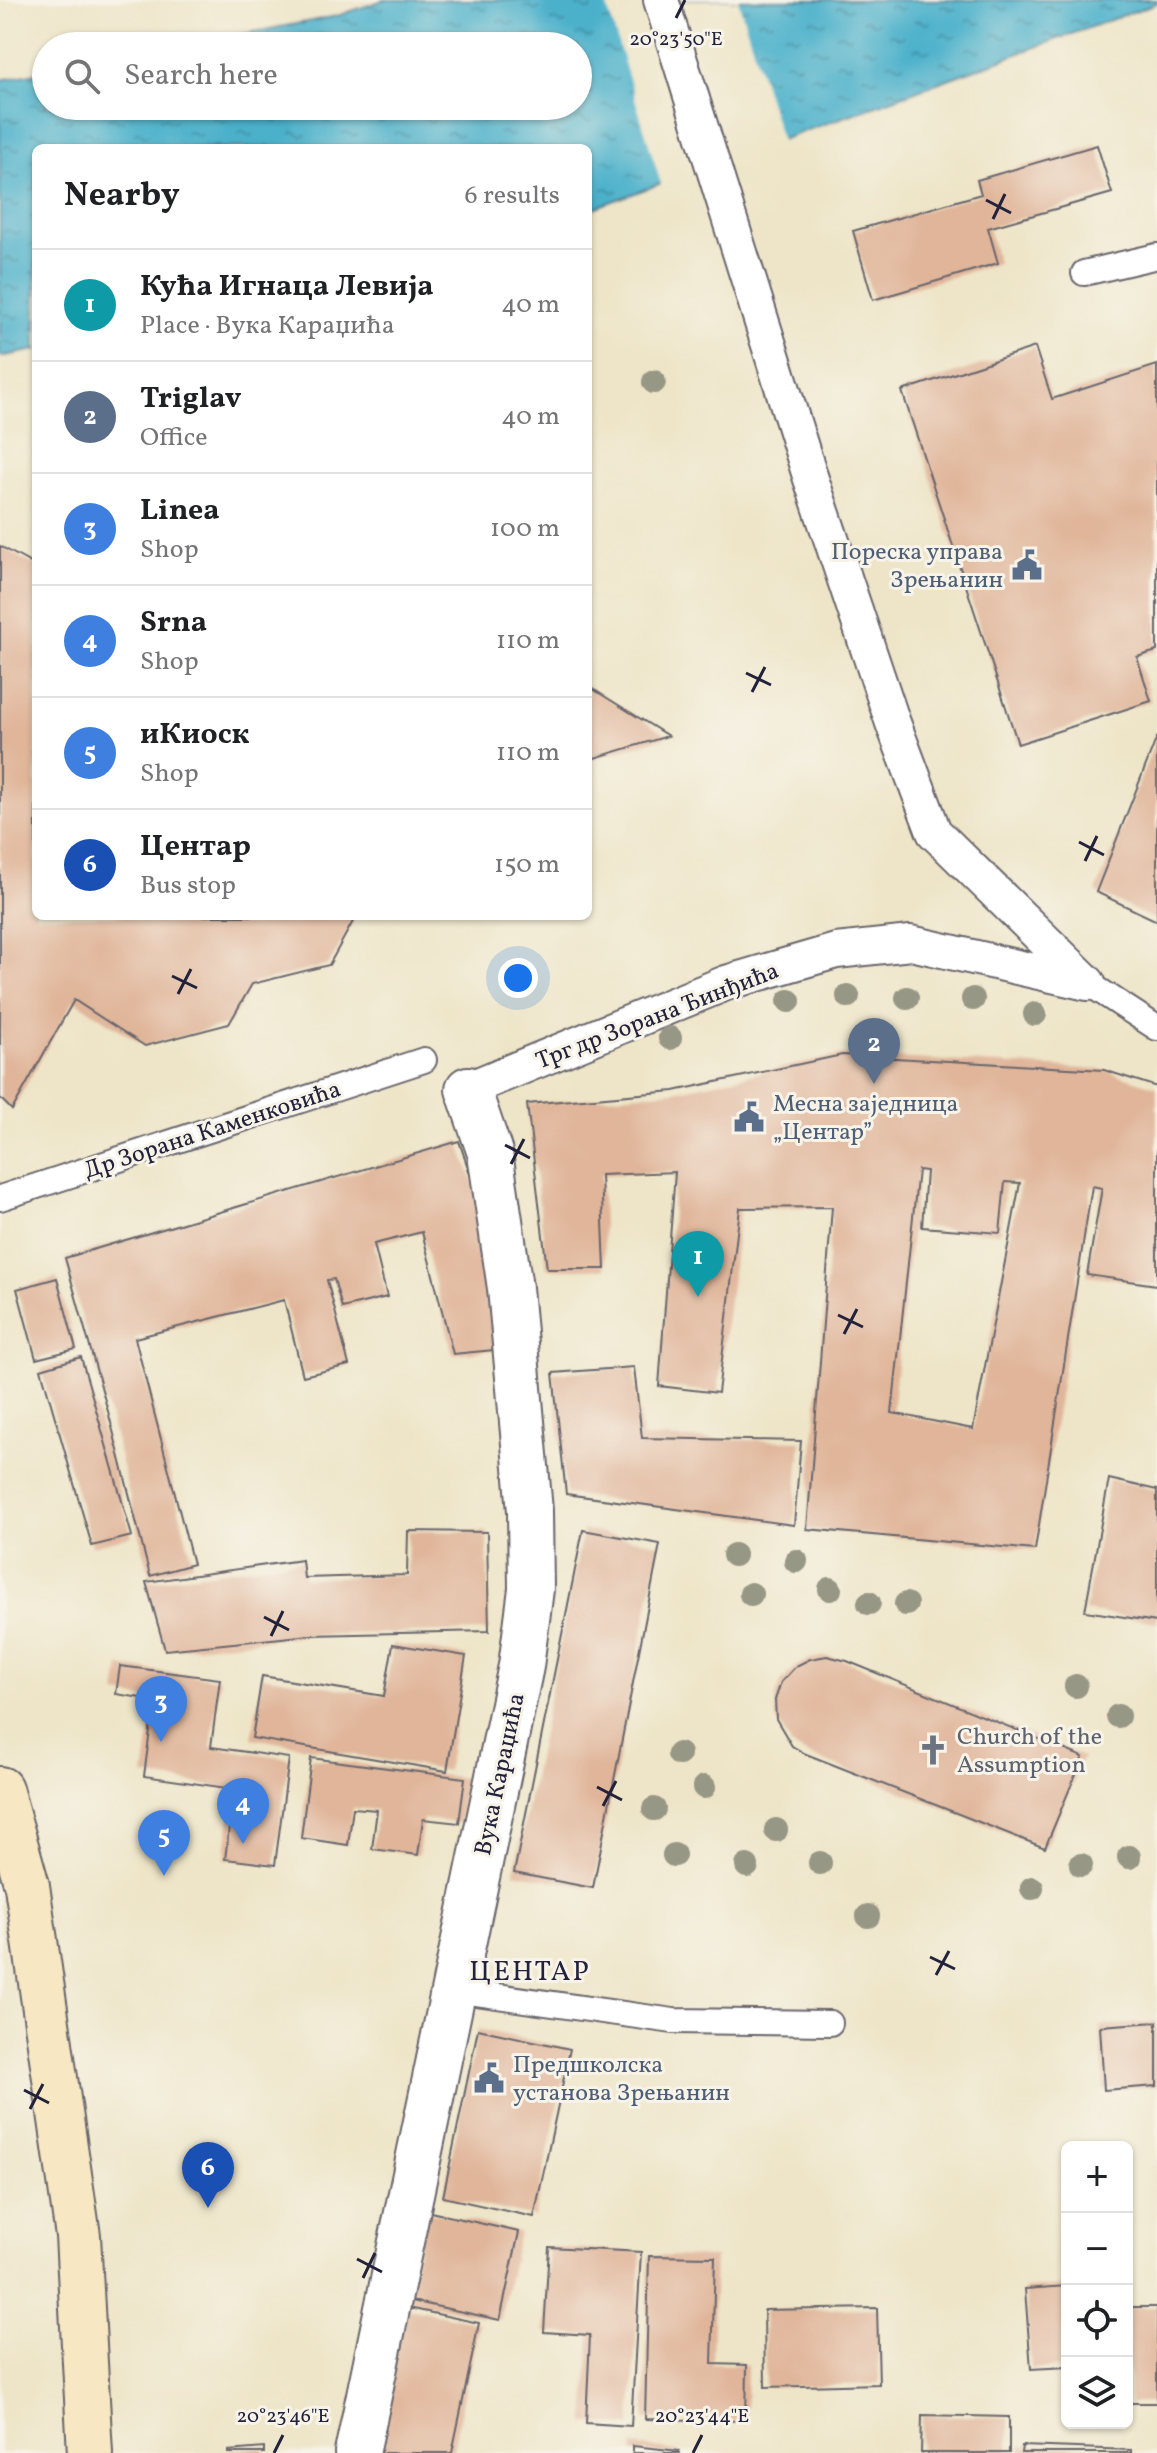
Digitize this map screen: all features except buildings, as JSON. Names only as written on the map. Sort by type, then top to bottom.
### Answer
[{"type":"main road","points":[[0,1789],[27,1886],[78,2236],[90,2453]]},
{"type":"street","points":[[661,0],[825,520],[893,723],[934,832],[1088,983]]},
{"type":"street","name":"Трг др Зорана Ђинђића","points":[[468,1089],[726,983],[836,951],[911,943],[1088,983]]},
{"type":"street","name":"Вука Караџића","points":[[357,2453],[521,1666],[531,1589],[530,1511],[510,1288],[490,1153],[468,1089]]},
{"type":"lane","points":[[1084,273],[1157,256]]},
{"type":"lane","points":[[1088,983],[1157,1028]]},
{"type":"lane","name":"Др Зорана Каменковића","points":[[0,1198],[424,1060]]},
{"type":"lane","points":[[455,1990],[673,2021],[830,2023]]},
{"type":"water","points":[[383,0],[1157,0],[1157,3],[592,209],[592,144],[32,144],[32,351],[0,357],[0,80],[32,74],[32,120],[592,120],[592,32],[254,32],[337,16]]},
{"type":"pier","points":[[605,0],[738,0],[782,143],[662,187]]},
{"type":"place","name":"Пореска управа Зрењанин","points":[[1027,565]]},
{"type":"place","name":"Triglav","points":[[874,1084]]},
{"type":"place","name":"Месна заједница „Центар”","points":[[749,1117]]},
{"type":"place","name":"Кућа Игнаца Левија","points":[[698,1297]]},
{"type":"place","name":"Linea","points":[[161,1742]]},
{"type":"place","name":"Church of the Assumption","points":[[933,1750]]},
{"type":"place","name":"Srna","points":[[243,1844]]},
{"type":"place","name":"иКиоск","points":[[164,1876]]},
{"type":"place","name":"Предшколска установа Зрењанин","points":[[489,2078]]},
{"type":"place","name":"Центар","points":[[208,2208]]},
{"type":"district","name":"ЦЕНТАР","points":[[530,1970]]}]
